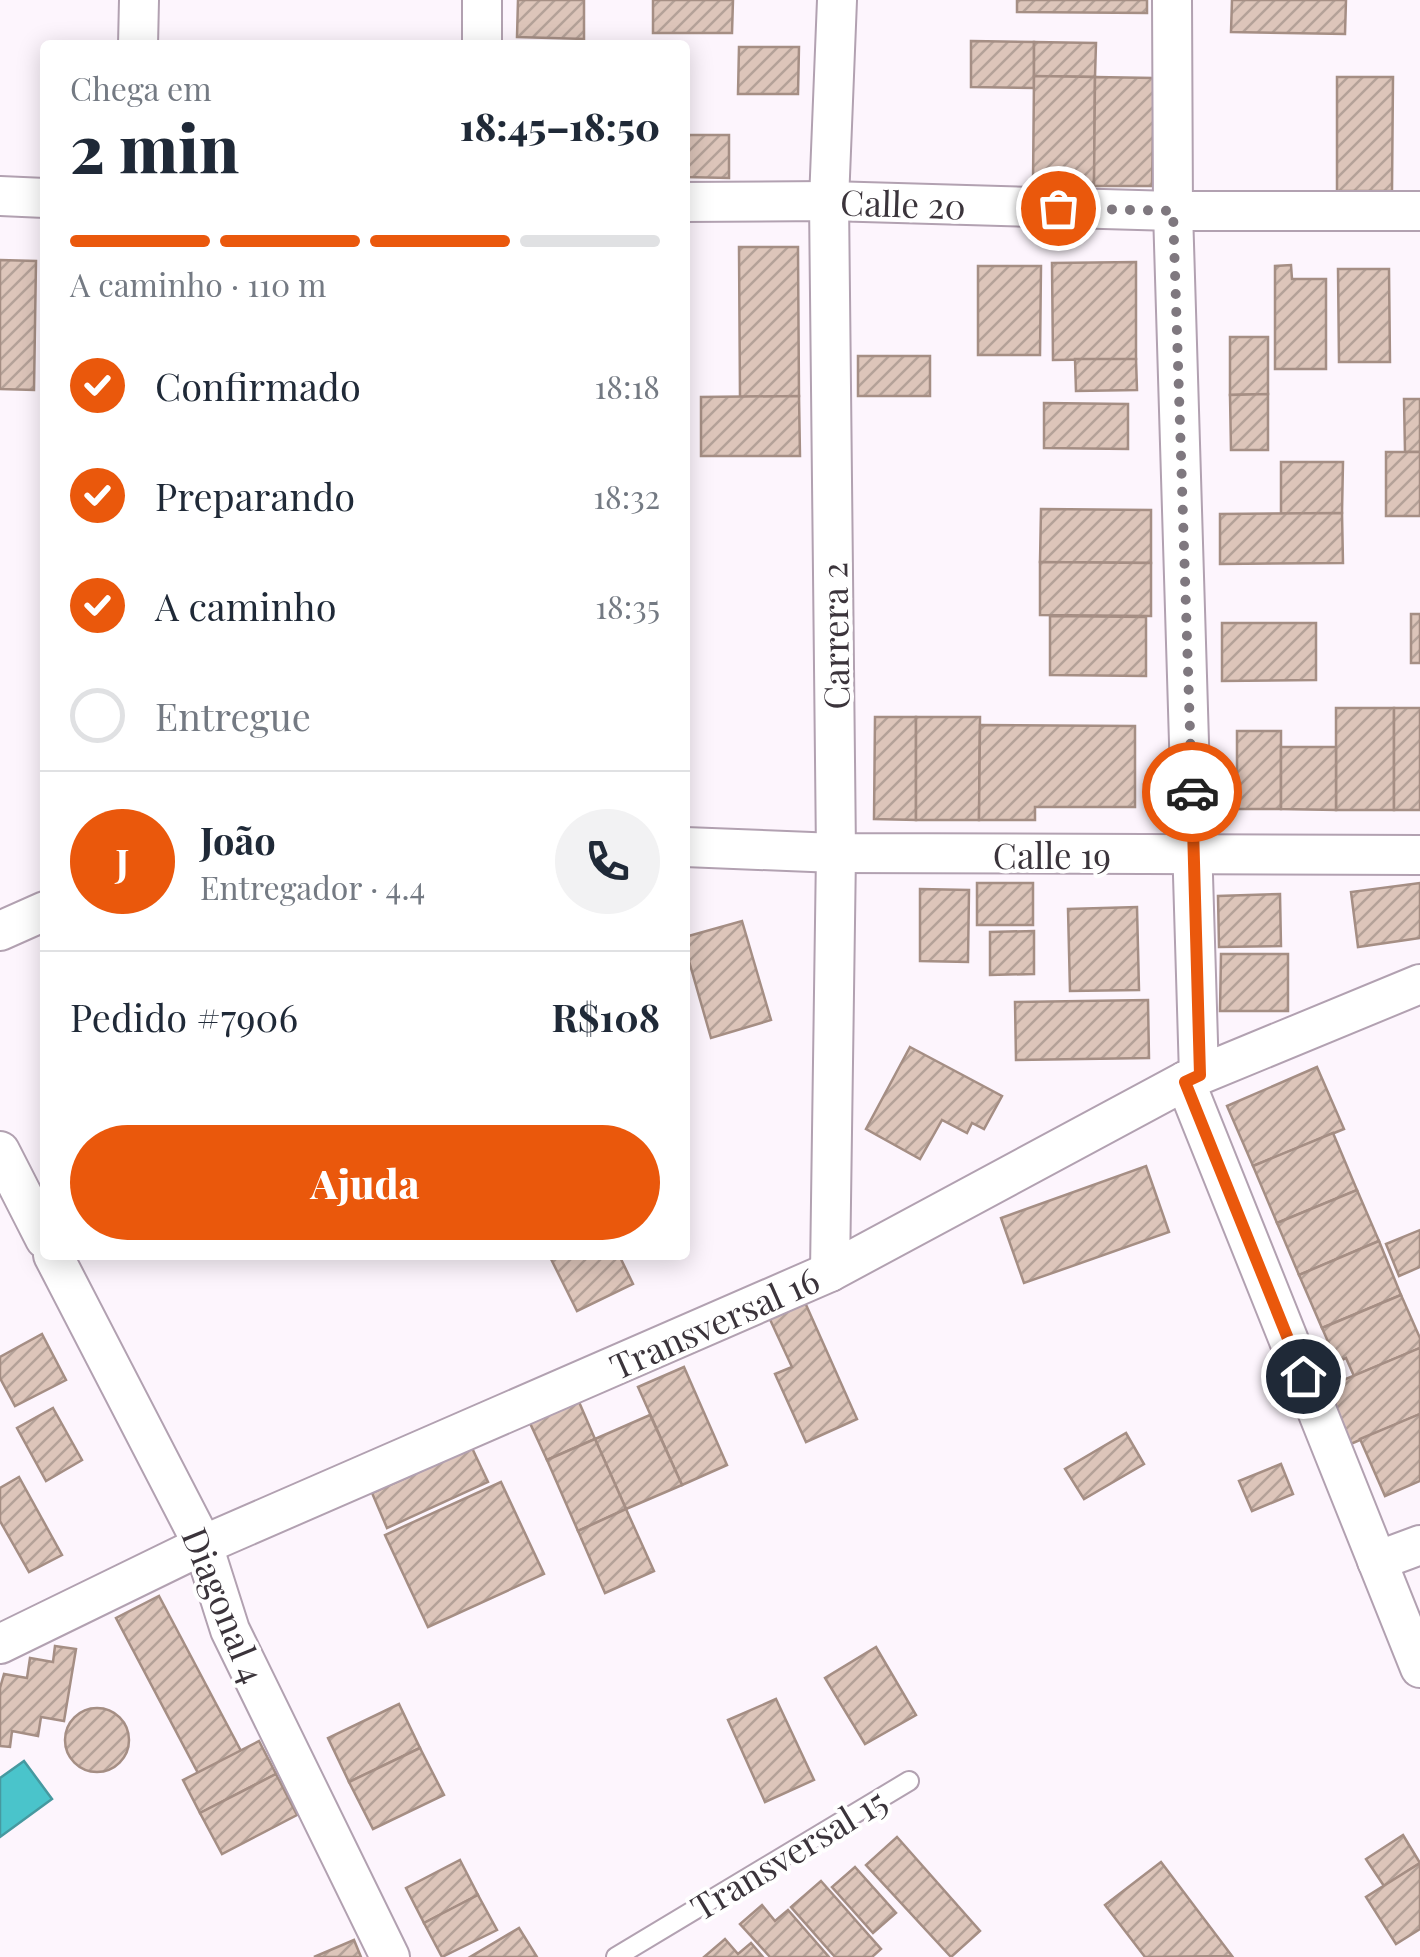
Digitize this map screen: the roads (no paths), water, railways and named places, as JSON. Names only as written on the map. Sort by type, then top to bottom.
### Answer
[{"type":"street","points":[[138,40],[140,0]]},
{"type":"street","points":[[482,0],[482,40]]},
{"type":"street","name":"Carrera 2","points":[[830,1272],[836,853],[829,201],[837,0]]},
{"type":"street","points":[[1172,0],[1173,211],[1194,854],[1192,1078],[1420,1668]]},
{"type":"street","points":[[0,196],[40,198]]},
{"type":"street","name":"Calle 20","points":[[690,202],[829,201],[1173,211],[1420,211]]},
{"type":"street","name":"Calle 19","points":[[690,847],[836,853],[1420,855]]},
{"type":"street","points":[[0,930],[40,913]]},
{"type":"street","name":"Transversal 16","points":[[0,1644],[203,1545],[830,1272],[1192,1078],[1420,984]]},
{"type":"street","points":[[0,1152],[40,1229]]},
{"type":"street","name":"Diagonal 4","points":[[57,1260],[203,1545],[230,1630],[390,1957]]},
{"type":"street","points":[[1377,1561],[1420,1544]]},
{"type":"lane","name":"Transversal 15","points":[[616,1957],[908,1781]]},
{"type":"water","points":[[24,1761],[52,1799],[0,1837],[0,1778]]}]
